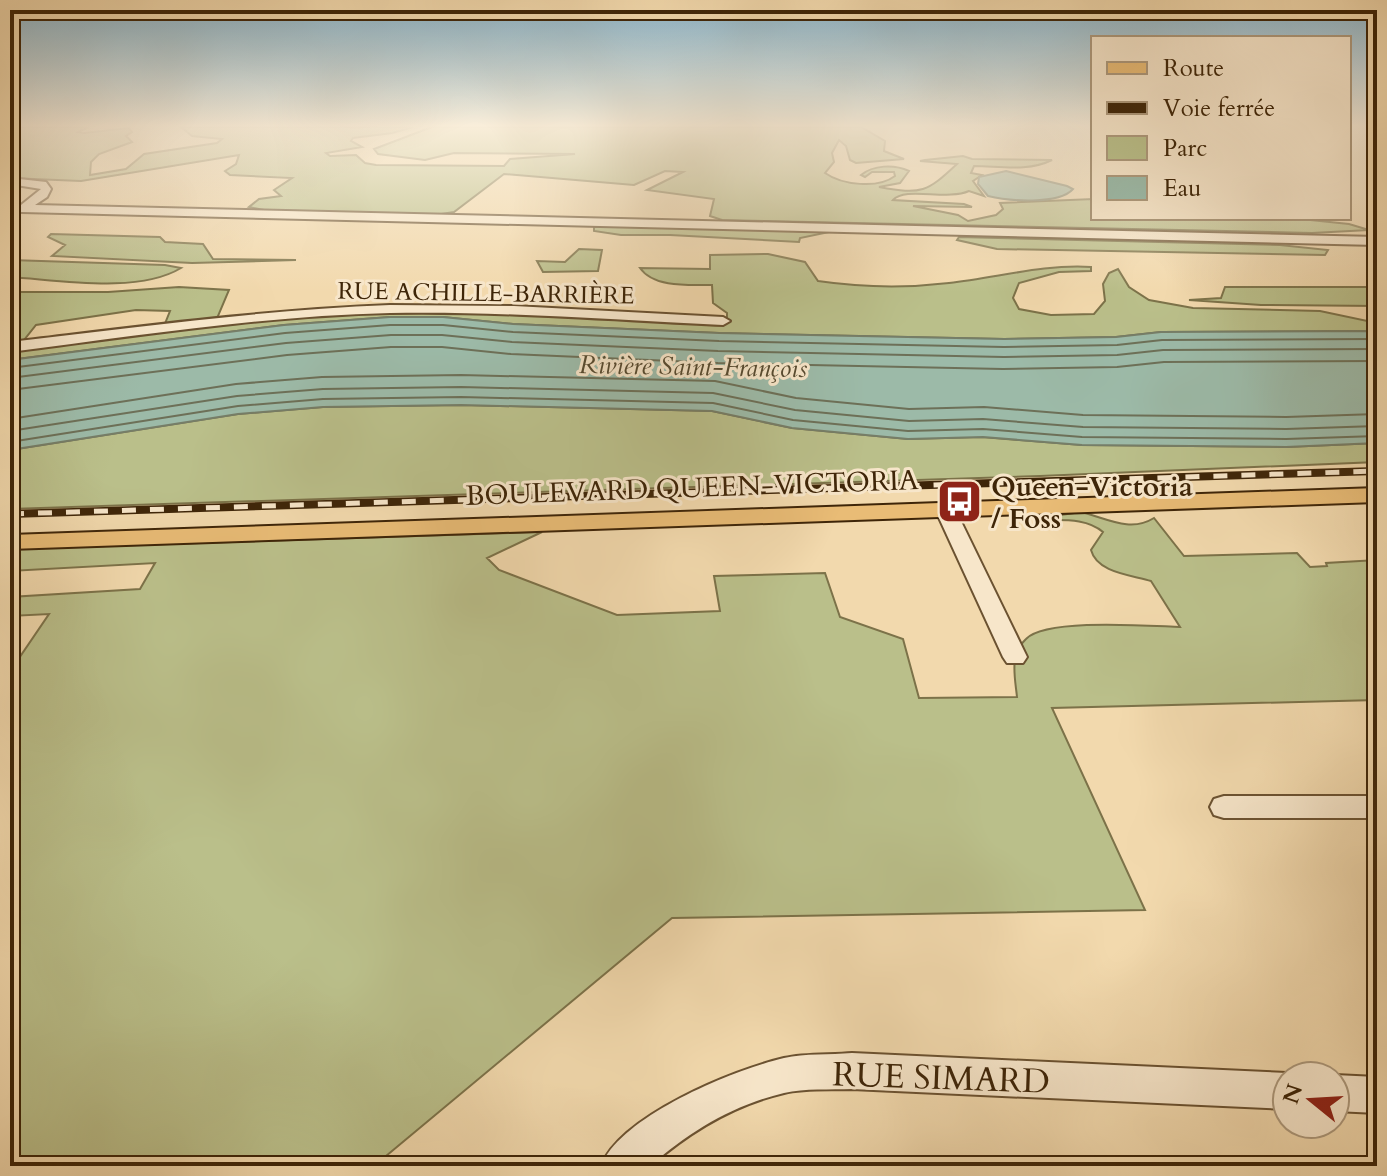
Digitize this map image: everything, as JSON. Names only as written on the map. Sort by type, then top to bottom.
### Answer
[{"type":"main road","name":"BOULEVARD QUEEN-VICTORIA","points":[[10,542],[1377,495]]},
{"type":"street","points":[[10,215],[16,208],[43,195],[46,189],[36,183],[21,182]]},
{"type":"street","points":[[16,208],[1377,241]]},
{"type":"street","name":"RUE ACHILLE-BARRIÈRE","points":[[10,347],[238,320],[363,310],[465,310],[723,321]]},
{"type":"street","points":[[945,509],[1015,657]]},
{"type":"street","points":[[1224,807],[1377,807]]},
{"type":"street","name":"RUE SIMARD","points":[[620,1166],[671,1123],[735,1091],[786,1075],[852,1071],[1271,1090]]},
{"type":"street","points":[[1351,1094],[1377,1095]]},
{"type":"green space","points":[[286,182],[494,182],[454,212],[435,215],[249,207],[259,199],[281,196],[274,190]]},
{"type":"green space","points":[[597,182],[641,182],[634,185]]},
{"type":"green space","points":[[663,182],[901,182],[879,187],[915,191],[937,182],[974,182],[984,196],[969,191],[950,195],[907,194],[893,200],[964,204],[972,207],[913,206],[958,215],[968,221],[996,215],[1003,209],[1000,203],[1091,199],[1091,220],[1310,220],[1349,224],[1369,230],[1312,233],[722,220],[710,216],[714,199],[647,190]]},
{"type":"green space","points":[[594,227],[829,232],[800,238],[799,242],[621,235],[594,231]]},
{"type":"green space","points":[[51,234],[160,237],[165,242],[203,244],[213,259],[296,260],[192,263],[52,256],[65,245],[48,237]]},
{"type":"green space","points":[[959,237],[1280,245],[1328,250],[1325,255],[997,249],[957,240]]},
{"type":"green space","points":[[579,249],[602,250],[598,271],[543,272],[537,261],[565,262]]},
{"type":"green space","points":[[768,254],[805,262],[818,281],[866,286],[933,285],[1037,269],[1091,267],[1091,271],[1059,272],[1019,283],[1013,298],[1019,309],[1051,315],[1094,314],[1105,301],[1103,284],[1109,273],[1118,269],[1129,287],[1149,300],[1193,308],[1320,311],[1377,323],[1377,331],[1161,332],[1116,337],[1004,339],[719,333],[513,324],[443,317],[390,317],[284,325],[10,360],[10,350],[162,331],[170,311],[136,310],[36,325],[24,340],[10,341],[10,292],[108,292],[179,287],[229,290],[215,323],[409,311],[727,323],[727,313],[713,303],[712,285],[663,282],[640,268],[710,269],[710,255]]},
{"type":"green space","points":[[10,260],[181,268],[143,281],[74,282],[10,277]]},
{"type":"green space","points":[[1225,287],[1377,287],[1377,306],[1261,305],[1189,300],[1221,298]]},
{"type":"green space","points":[[462,405],[712,411],[792,428],[908,439],[982,437],[1082,445],[1286,447],[1377,443],[1377,462],[1040,476],[10,509],[10,450],[238,414],[323,407]]},
{"type":"green space","points":[[1081,512],[1127,524],[1154,518],[1184,556],[1297,553],[1310,567],[1377,560],[1377,700],[1052,708],[1145,910],[672,918],[374,1166],[10,1166],[10,665],[15,664],[49,614],[10,616],[10,597],[140,589],[155,563],[10,571],[10,549],[542,532],[487,558],[499,570],[617,615],[720,611],[714,576],[825,573],[840,617],[903,639],[919,698],[1017,697],[1014,666],[1017,652],[1026,639],[1037,632],[1099,625],[1180,627],[1151,581],[1116,572],[1095,558],[1091,550],[1103,532],[1084,522],[1049,520],[1047,517]]},
{"type":"water","points":[[1050,182],[1073,189],[1057,198],[1020,200],[988,196],[978,184]]},
{"type":"water","name":"Rivière Saint-François","points":[[390,317],[443,317],[513,324],[719,333],[1004,339],[1116,337],[1161,332],[1377,331],[1377,443],[1286,447],[1082,445],[983,437],[908,439],[792,428],[712,411],[461,405],[323,407],[238,414],[10,450],[10,360],[284,325]]},
{"type":"railway","points":[[10,514],[1377,471]]},
{"type":"place","name":"Queen-Victoria / Foss","points":[[960,502]]}]
